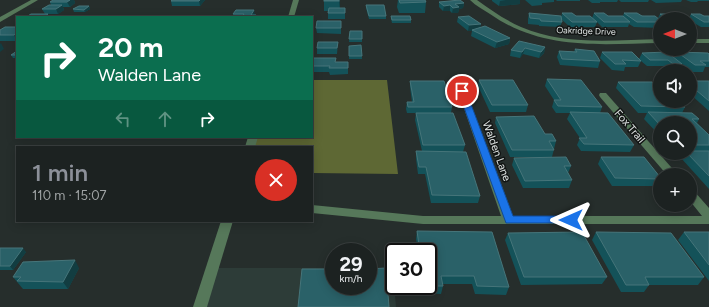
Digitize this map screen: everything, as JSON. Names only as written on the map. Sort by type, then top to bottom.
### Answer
[{"type":"street","points":[[0,20],[35,0]]},
{"type":"street","points":[[291,16],[296,0]]},
{"type":"street","name":"Oakridge Drive","points":[[473,0],[518,29],[542,37],[581,41],[653,41]]},
{"type":"street","points":[[697,41],[709,41]]},
{"type":"street","name":"Walden Lane","points":[[462,91],[509,220]]},
{"type":"street","name":"Fox Trail","points":[[603,95],[667,168]]},
{"type":"street","points":[[697,202],[709,216]]},
{"type":"street","points":[[313,209],[423,220],[709,220]]},
{"type":"street","points":[[200,307],[227,222]]},
{"type":"shaded area","points":[[212,268],[325,268],[325,295],[377,295],[377,269],[385,269],[385,295],[395,295],[396,307],[200,307]]},
{"type":"green space","points":[[313,80],[387,80],[398,174],[313,173],[313,146],[250,146],[253,138],[313,138]]},
{"type":"building","points":[[53,0],[70,0],[67,2],[50,2]]},
{"type":"building","points":[[172,0],[200,0],[171,1]]},
{"type":"building","points":[[339,0],[339,1],[324,1]]},
{"type":"building","points":[[399,0],[425,0],[426,2],[400,3]]},
{"type":"building","points":[[460,0],[464,3],[455,4],[459,7],[453,8],[450,5],[444,6],[439,2]]},
{"type":"building","points":[[49,5],[62,5],[56,9],[42,9]]},
{"type":"building","points":[[366,5],[384,5],[386,16],[369,16]]},
{"type":"building","points":[[79,6],[89,6],[84,10],[73,9]]},
{"type":"building","points":[[329,8],[345,8],[345,13],[328,13]]},
{"type":"building","points":[[236,10],[254,10],[251,15],[256,15],[243,16],[244,14],[233,14]]},
{"type":"building","points":[[529,13],[561,16],[562,22],[541,21],[540,19],[530,18]]},
{"type":"building","points":[[562,13],[572,13],[576,16],[590,16],[597,22],[572,22]]},
{"type":"building","points":[[594,13],[604,13],[608,16],[623,16],[630,22],[604,22]]},
{"type":"building","points":[[624,13],[637,13],[642,16],[653,16],[653,22],[637,22]]},
{"type":"building","points":[[31,14],[48,14],[45,16],[28,16]]},
{"type":"building","points":[[697,14],[709,16],[709,22],[704,22],[697,18]]},
{"type":"building","points":[[391,16],[410,16],[411,20],[392,20]]},
{"type":"building","points":[[469,16],[481,24],[469,25],[458,17]]},
{"type":"building","points":[[317,21],[341,21],[341,28],[316,28]]},
{"type":"building","points":[[485,26],[510,38],[497,42],[472,30]]},
{"type":"building","points":[[5,27],[16,27],[16,34],[0,35],[0,30]]},
{"type":"building","points":[[350,31],[362,31],[362,39],[349,39]]},
{"type":"building","points":[[519,41],[545,47],[541,52],[525,48],[522,52],[511,50]]},
{"type":"building","points":[[318,42],[338,42],[337,48],[317,48]]},
{"type":"building","points":[[361,45],[362,56],[349,56],[349,46]]},
{"type":"building","points":[[575,49],[594,51],[600,61],[562,59],[559,51],[577,52]]},
{"type":"building","points":[[602,52],[632,52],[641,61],[622,60],[626,64],[615,64]]},
{"type":"building","points":[[642,53],[653,53],[653,56],[672,56],[682,64],[673,64],[668,60],[650,60]]},
{"type":"building","points":[[697,53],[709,54],[709,61],[700,61],[706,65],[694,64],[683,56],[697,56]]},
{"type":"building","points":[[313,58],[336,58],[335,62],[348,62],[348,68],[329,68],[330,66],[313,66]]},
{"type":"building","points":[[547,79],[581,80],[602,107],[558,106],[554,100],[561,100]]},
{"type":"building","points":[[479,80],[513,80],[528,105],[492,105]]},
{"type":"building","points":[[410,81],[444,81],[452,107],[408,107],[407,102],[414,102]]},
{"type":"building","points":[[697,81],[709,81],[709,101],[697,91]]},
{"type":"building","points":[[618,82],[653,83],[653,106],[641,106]]},
{"type":"building","points":[[570,112],[608,113],[634,145],[584,144],[579,138],[587,138]]},
{"type":"building","points":[[648,112],[692,113],[696,116],[653,116],[653,117]]},
{"type":"building","points":[[416,113],[453,113],[465,145],[423,145]]},
{"type":"building","points":[[534,116],[545,134],[552,134],[556,141],[549,141],[554,150],[512,150],[496,117]]},
{"type":"building","points":[[697,124],[709,135],[709,145],[697,145]]},
{"type":"building","points":[[416,151],[466,152],[480,196],[432,195],[426,167],[419,167]]},
{"type":"building","points":[[697,151],[709,151],[709,176],[694,160],[697,160]]},
{"type":"building","points":[[566,157],[571,166],[564,166],[572,180],[525,181],[514,158]]},
{"type":"building","points":[[601,157],[644,157],[653,168],[653,179],[615,178]]},
{"type":"building","points":[[417,231],[492,232],[509,287],[477,286],[474,276],[441,276],[443,286],[437,286],[437,243],[419,243]]},
{"type":"building","points":[[582,232],[607,277],[524,277],[508,233]]},
{"type":"building","points":[[596,232],[671,233],[704,277],[645,277],[649,285],[626,285]]},
{"type":"building","points":[[684,232],[709,232],[709,265]]},
{"type":"building","points":[[0,248],[23,248],[10,266],[0,266]]},
{"type":"building","points":[[75,260],[63,282],[17,281],[21,277],[13,277],[23,262]]},
{"type":"building","points":[[377,268],[385,268],[385,295],[388,295],[389,307],[298,307],[302,269],[325,269],[325,295],[377,295]]},
{"type":"route","points":[[462,91],[509,220],[571,220]]}]
